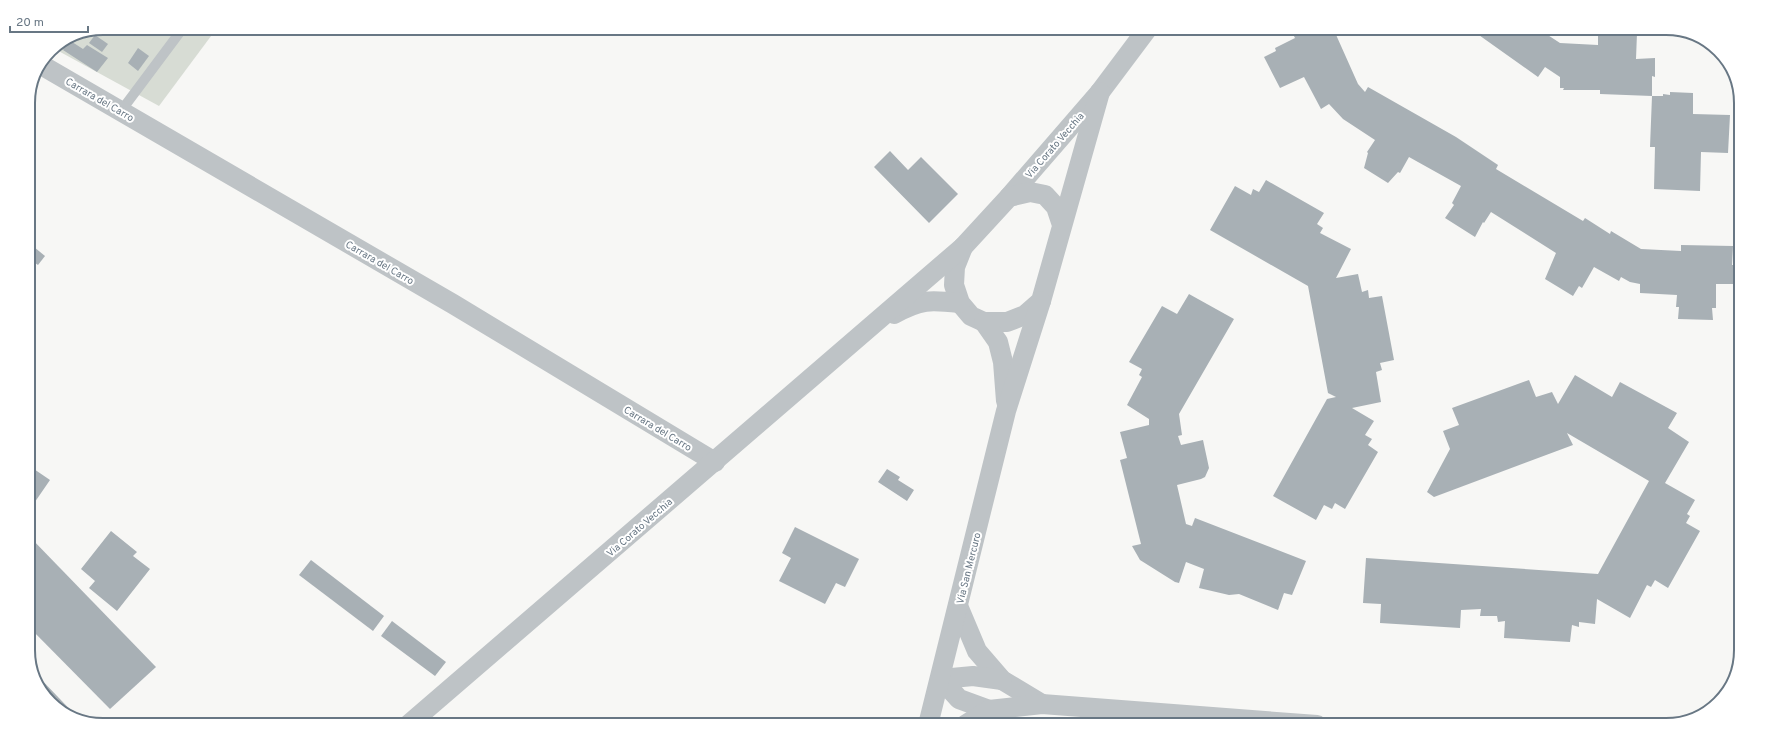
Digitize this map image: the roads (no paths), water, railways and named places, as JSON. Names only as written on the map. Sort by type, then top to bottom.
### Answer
[{"type":"street","name":"Via Corato Vecchia","points":[[416,718],[963,247],[1009,197],[1100,92],[1143,35]]},
{"type":"street","name":"Carrara del Carro","points":[[46,67],[453,304],[715,462]]},
{"type":"street","name":"Via Corato Vecchia","points":[[1006,411],[1041,301],[1100,92]]},
{"type":"street","name":"Via Corato Vecchia","points":[[1009,197],[1030,192],[1045,195],[1056,207],[1062,225]]},
{"type":"street","name":"Via Corato Vecchia","points":[[963,247],[956,267],[954,286],[960,303],[971,316],[984,322]]},
{"type":"street","name":"Via Corato Vecchia","points":[[868,328],[913,304],[935,300],[960,303]]},
{"type":"street","points":[[984,322],[1007,322],[1024,315],[1041,301]]},
{"type":"street","points":[[984,322],[998,342],[1003,362],[1006,411]]},
{"type":"street","name":"Via San Mercuro","points":[[930,718],[1006,411]]},
{"type":"street","points":[[958,606],[978,651],[1002,680],[1042,704]]},
{"type":"street","points":[[941,678],[973,676],[1002,680]]},
{"type":"street","points":[[941,678],[959,699],[989,710]]},
{"type":"street","points":[[976,718],[989,710],[1042,704],[1225,718]]},
{"type":"lane","points":[[121,111],[178,35]]}]
